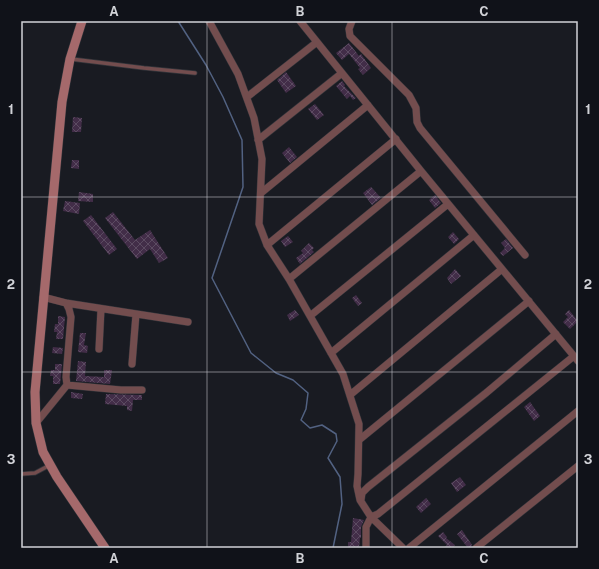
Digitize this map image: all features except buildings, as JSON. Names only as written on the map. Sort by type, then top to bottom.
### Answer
[{"type":"main road","points":[[82,21],[70,59],[62,102],[35,392],[36,423],[43,452],[50,465],[105,548]]},
{"type":"street","points":[[209,21],[238,74],[254,118],[262,159],[259,224],[267,245],[289,279],[343,374],[350,395],[359,424],[357,486],[360,500],[371,517],[403,548]]},
{"type":"street","points":[[300,21],[448,204],[576,358],[384,509],[371,517],[366,527],[366,548]]},
{"type":"street","points":[[352,21],[349,29],[350,36],[408,96],[416,108],[417,122],[420,128],[525,255]]},
{"type":"street","points":[[247,97],[317,42]]},
{"type":"street","points":[[258,140],[342,73]]},
{"type":"street","points":[[261,193],[368,105]]},
{"type":"street","points":[[267,245],[396,139]]},
{"type":"street","points":[[289,279],[421,171]]},
{"type":"street","points":[[310,316],[448,204]]},
{"type":"street","points":[[331,353],[474,235]]},
{"type":"street","points":[[350,395],[502,269]]},
{"type":"street","points":[[44,297],[66,303],[188,322]]},
{"type":"street","points":[[359,440],[529,301]]},
{"type":"street","points":[[36,423],[67,385],[66,377],[71,317],[66,303]]},
{"type":"street","points":[[99,349],[101,309]]},
{"type":"street","points":[[132,364],[136,314]]},
{"type":"street","points":[[360,500],[362,492],[486,393],[556,334]]},
{"type":"street","points":[[67,385],[121,390],[142,390]]},
{"type":"street","points":[[409,548],[578,411]]},
{"type":"street","points":[[476,548],[578,466]]},
{"type":"lane","points":[[70,59],[195,73]]},
{"type":"lane","points":[[21,474],[35,473],[50,465]]},
{"type":"waterway","points":[[178,21],[206,65],[223,97],[242,140],[243,187],[212,278],[251,353],[276,373],[293,380],[308,393],[306,409],[301,420],[310,428],[322,425],[336,434],[337,441],[328,458],[340,477],[342,504],[333,548]]}]
